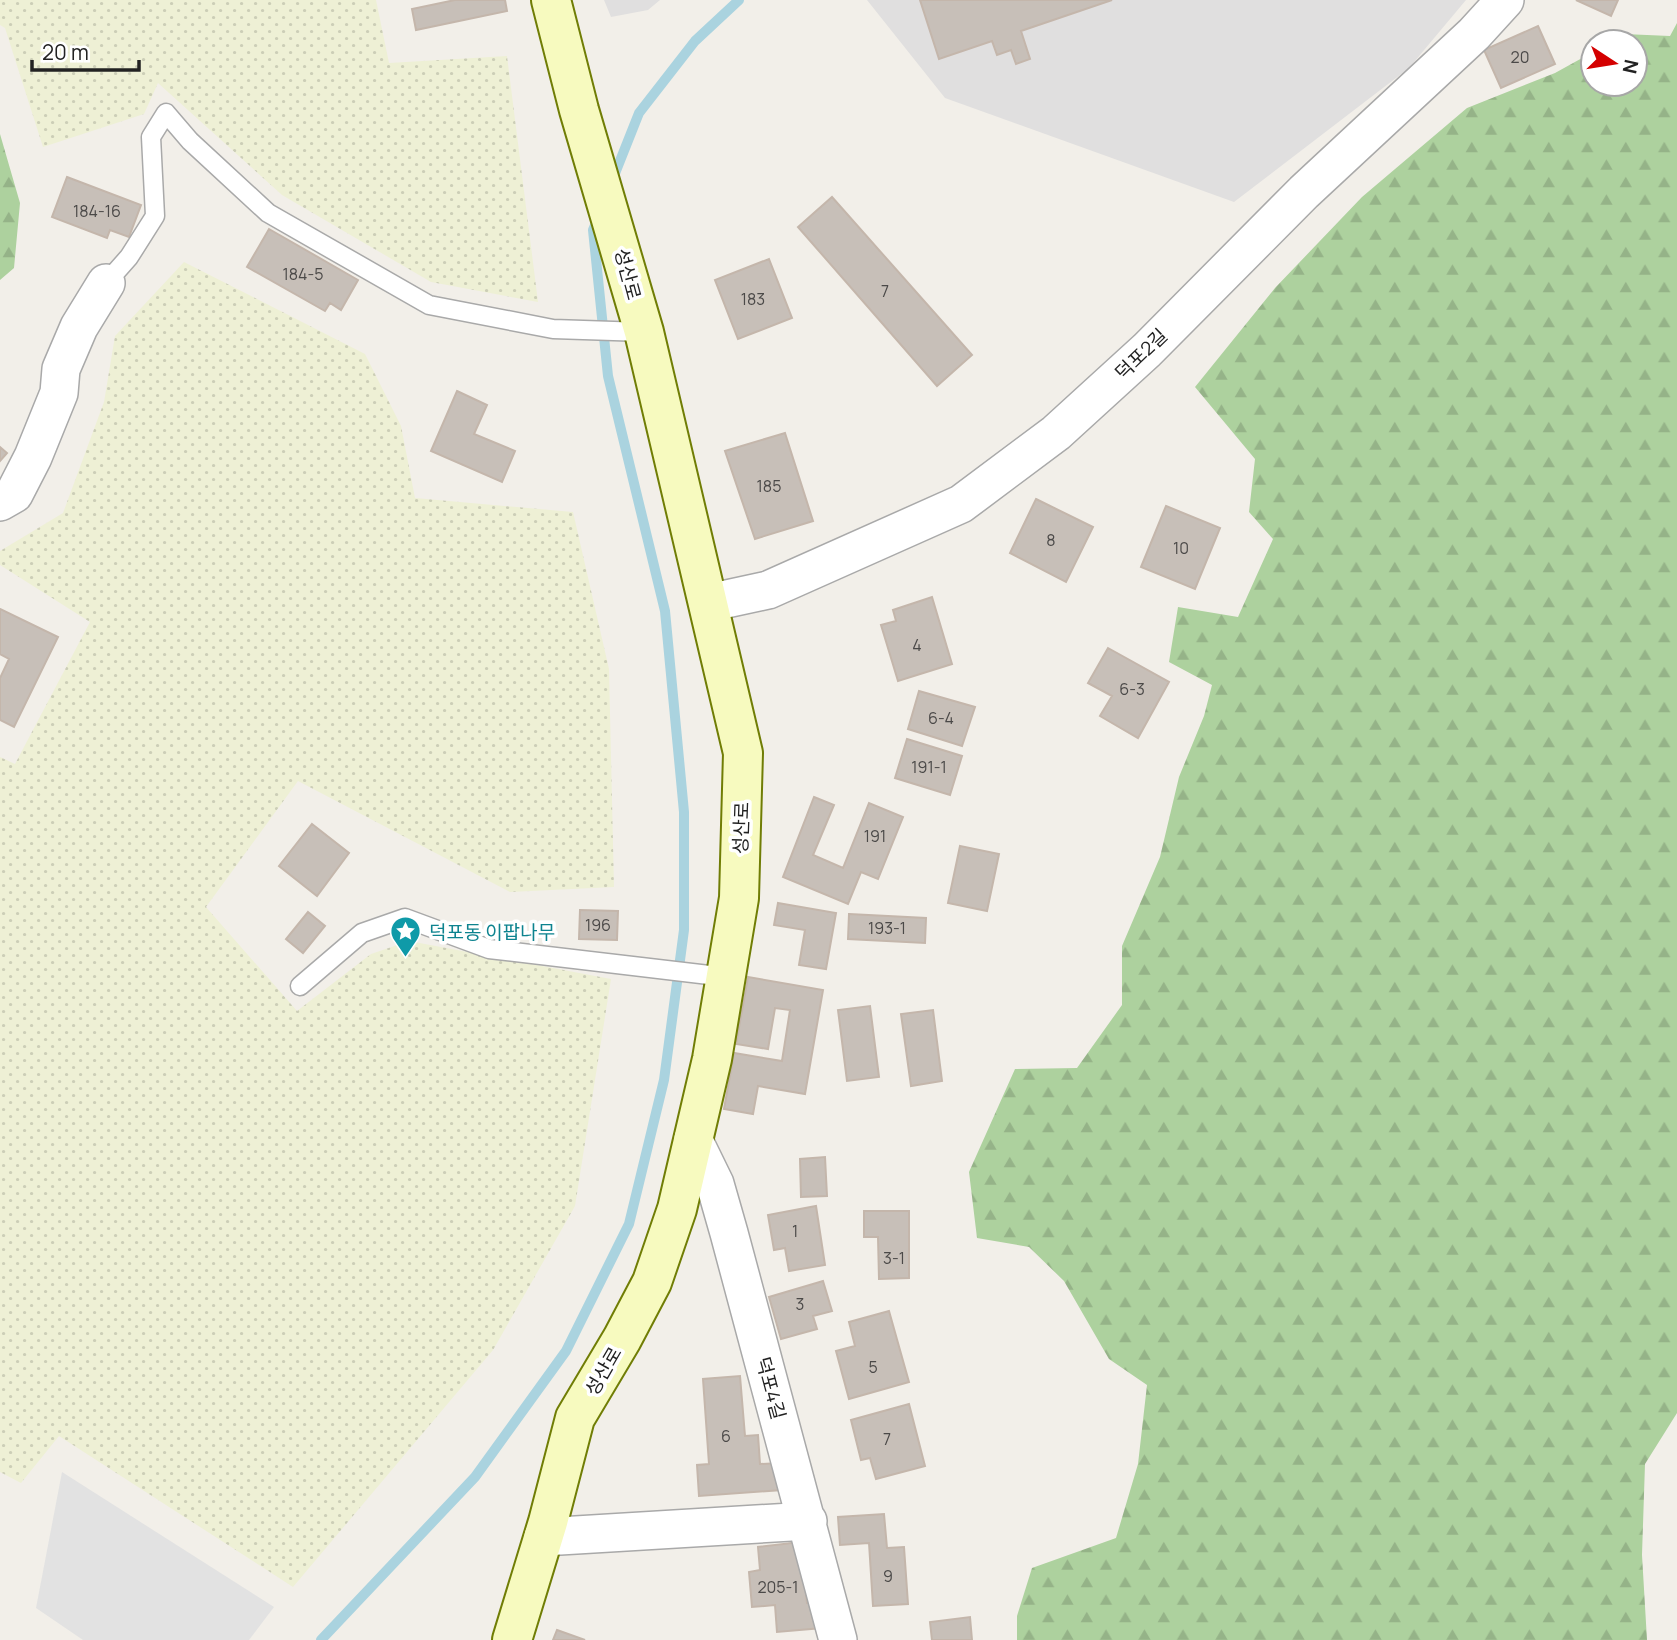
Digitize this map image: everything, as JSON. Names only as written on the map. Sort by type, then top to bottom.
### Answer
[{"type":"street","name":"성산로","points":[[512,1640],[575,1418],[652,1282],[677,1209],[712,1059],[739,898],[743,753],[644,332],[579,110],[551,0]]},
{"type":"street","name":"덕포2길","points":[[708,603],[768,590],[961,505],[1056,433],[1147,350],[1304,192],[1474,34],[1505,0]]},
{"type":"street","points":[[0,502],[14,494],[33,457],[59,393],[61,369],[79,327],[106,283]]},
{"type":"street","name":"덕포4길","points":[[693,1139],[715,1184],[838,1640]]},
{"type":"street","points":[[543,1537],[808,1521]]},
{"type":"lane","points":[[106,283],[129,257],[155,216],[151,137],[166,113],[190,141],[268,213],[429,305],[554,329],[644,332]]},
{"type":"lane","points":[[300,986],[362,933],[405,918],[489,949],[726,978]]},
{"type":"shaded area","points":[[604,0],[660,0],[648,10],[611,17]]},
{"type":"shaded area","points":[[867,0],[1466,0],[1409,68],[1234,202],[945,98]]},
{"type":"shaded area","points":[[62,1472],[274,1607],[249,1640],[83,1640],[36,1608]]},
{"type":"green space","points":[[0,0],[376,0],[389,63],[507,56],[538,302],[431,282],[282,195],[158,83],[144,114],[43,147],[5,28],[0,25]]},
{"type":"green space","points":[[1677,23],[1677,1413],[1645,1464],[1642,1555],[1647,1640],[1017,1640],[1017,1616],[1032,1568],[1116,1538],[1138,1464],[1147,1385],[1109,1359],[1064,1281],[1029,1247],[977,1238],[969,1172],[1015,1069],[1077,1068],[1122,1005],[1122,946],[1160,857],[1179,777],[1204,716],[1212,685],[1169,662],[1178,607],[1238,617],[1273,539],[1249,512],[1255,459],[1195,387],[1275,288],[1362,197],[1467,108],[1555,73],[1579,60],[1579,98],[1649,98],[1649,35],[1670,36]]},
{"type":"green space","points":[[0,134],[20,203],[14,268],[0,280]]},
{"type":"green space","points":[[184,262],[365,354],[401,426],[415,498],[573,512],[609,669],[614,887],[510,892],[298,781],[206,907],[297,1011],[371,954],[409,941],[611,979],[575,1206],[493,1350],[293,1587],[59,1436],[21,1483],[0,1472],[0,757],[15,764],[90,622],[0,565],[0,551],[63,513],[104,402],[115,336]]},
{"type":"building","points":[[455,0],[505,0],[507,11],[416,30],[412,9]]},
{"type":"building","points":[[920,0],[1112,0],[1021,31],[1030,59],[1016,64],[1011,50],[997,55],[992,41],[939,59]]},
{"type":"building","points":[[1576,0],[1618,0],[1611,16]]},
{"type":"building","points":[[1538,26],[1555,64],[1501,88],[1484,50]]},
{"type":"building","points":[[67,177],[141,205],[129,237],[110,230],[107,238],[52,217]]},
{"type":"building","points":[[832,197],[972,355],[937,386],[798,227]]},
{"type":"building","points":[[269,229],[358,280],[341,310],[330,303],[325,311],[247,267]]},
{"type":"building","points":[[769,259],[792,318],[738,339],[715,280]]},
{"type":"building","points":[[457,391],[487,405],[474,434],[515,451],[502,482],[431,451]]},
{"type":"building","points":[[785,433],[813,521],[755,539],[725,451]]},
{"type":"building","points":[[0,447],[7,453],[0,461]]},
{"type":"building","points":[[1036,499],[1093,527],[1066,582],[1010,553]]},
{"type":"building","points":[[1166,506],[1220,528],[1195,589],[1141,567]]},
{"type":"building","points":[[932,597],[952,664],[898,681],[881,625],[896,621],[893,610]]},
{"type":"building","points":[[0,609],[58,637],[14,727],[0,720],[0,678],[9,659],[0,654]]},
{"type":"building","points":[[1108,648],[1169,682],[1138,738],[1100,716],[1112,696],[1088,683]]},
{"type":"building","points":[[919,691],[975,707],[962,746],[908,729]]},
{"type":"building","points":[[907,739],[962,756],[950,795],[895,778]]},
{"type":"building","points":[[814,797],[834,805],[813,855],[843,868],[869,803],[903,817],[878,879],[861,872],[848,904],[783,877]]},
{"type":"building","points":[[312,824],[349,853],[317,896],[279,866]]},
{"type":"building","points":[[960,846],[999,854],[987,911],[948,903]]},
{"type":"building","points":[[778,903],[836,913],[826,969],[799,965],[805,930],[774,925]]},
{"type":"building","points":[[580,910],[618,911],[617,940],[579,939]]},
{"type":"building","points":[[308,912],[325,926],[303,953],[286,939]]},
{"type":"building","points":[[849,914],[926,918],[925,943],[848,939]]},
{"type":"building","points":[[748,977],[823,990],[805,1094],[758,1086],[753,1114],[724,1109],[734,1053],[782,1061],[790,1010],[775,1008],[768,1049],[736,1044]]},
{"type":"building","points":[[870,1006],[879,1077],[847,1081],[838,1010]]},
{"type":"building","points":[[933,1010],[942,1081],[911,1086],[901,1014]]},
{"type":"building","points":[[825,1157],[827,1196],[801,1197],[800,1159]]},
{"type":"building","points":[[816,1206],[825,1265],[789,1271],[785,1248],[774,1250],[768,1215]]},
{"type":"building","points":[[864,1211],[909,1211],[909,1278],[879,1279],[878,1237],[864,1237]]},
{"type":"building","points":[[823,1281],[832,1311],[813,1316],[817,1329],[781,1339],[769,1297]]},
{"type":"building","points":[[889,1311],[909,1382],[849,1399],[836,1351],[855,1346],[849,1322]]},
{"type":"building","points":[[740,1376],[745,1436],[758,1435],[760,1464],[780,1463],[782,1490],[699,1496],[697,1465],[709,1464],[703,1379]]},
{"type":"building","points":[[909,1404],[925,1466],[876,1479],[870,1458],[861,1460],[851,1420]]},
{"type":"building","points":[[884,1514],[887,1548],[904,1547],[908,1604],[873,1606],[869,1543],[840,1545],[838,1517]]},
{"type":"building","points":[[800,1542],[807,1603],[819,1602],[822,1628],[777,1632],[775,1605],[752,1607],[749,1572],[760,1570],[758,1547]]},
{"type":"building","points":[[970,1617],[972,1640],[932,1640],[930,1622]]},
{"type":"building","points":[[557,1630],[585,1640],[553,1640]]},
{"type":"waterway","points":[[612,181],[639,113],[695,41],[739,0]]},
{"type":"waterway","points":[[321,1640],[475,1477],[566,1351],[629,1224],[664,1080],[684,930],[684,812],[665,611],[608,376],[593,230],[599,216]]},
{"type":"place","name":"덕포동 이팝나무","points":[[406,959]]}]
